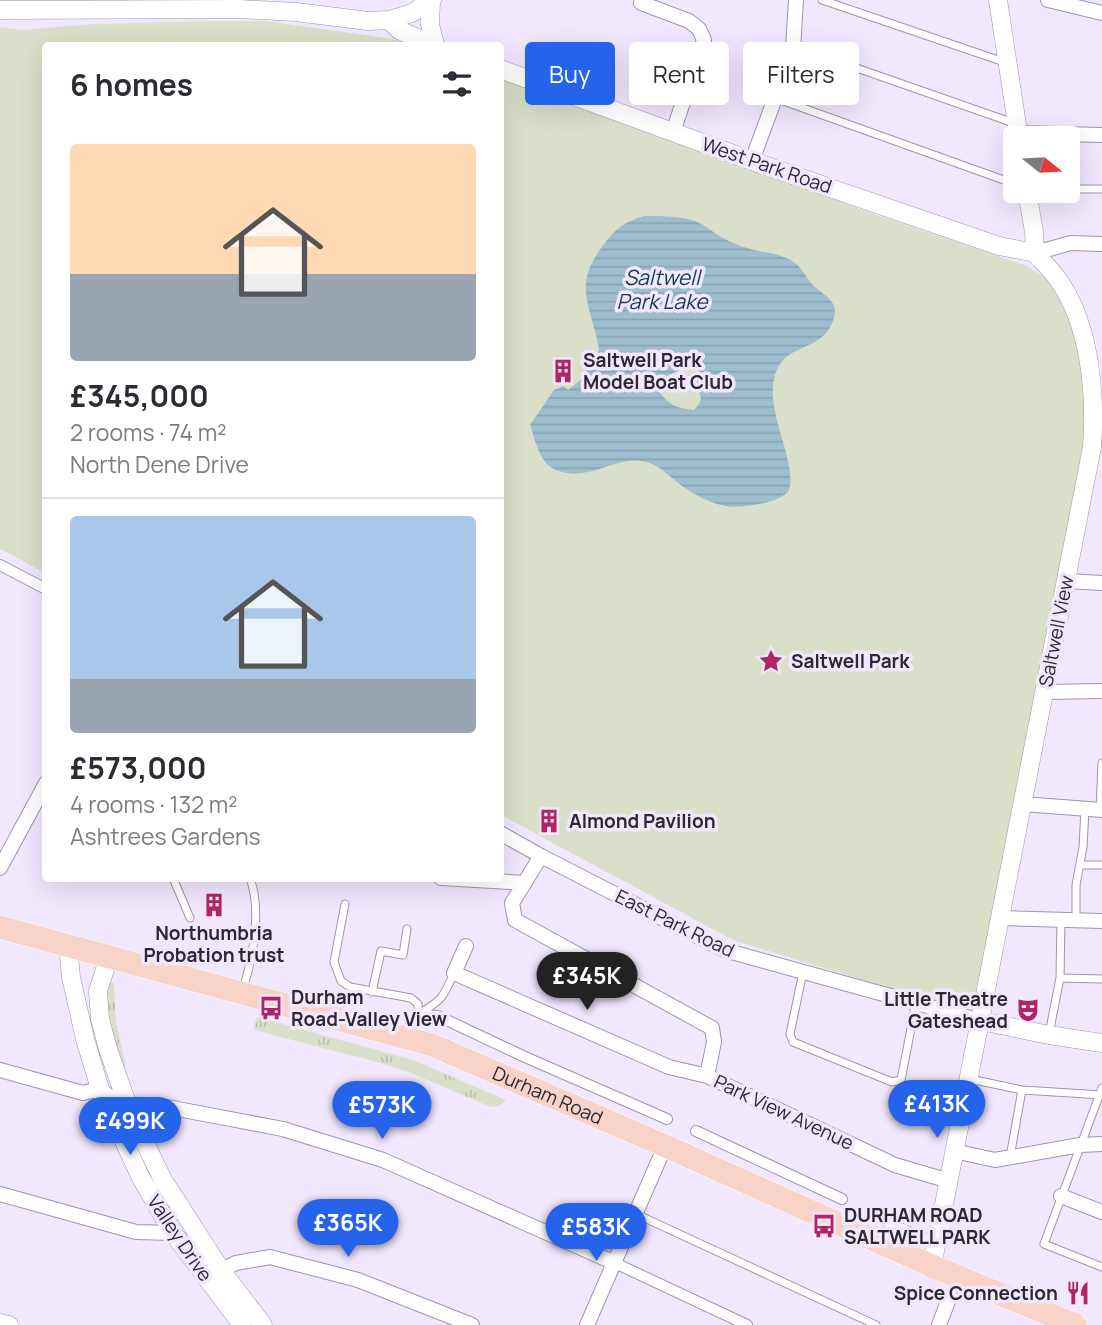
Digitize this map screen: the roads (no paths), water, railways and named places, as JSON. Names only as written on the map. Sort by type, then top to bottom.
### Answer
[{"type":"main road","name":"Durham Road","points":[[0,927],[432,1045],[665,1146],[934,1255],[1050,1320],[1075,1325]]},
{"type":"street","points":[[793,42],[796,0]]},
{"type":"street","points":[[998,0],[1017,126]]},
{"type":"street","points":[[1048,0],[1102,13]]},
{"type":"street","points":[[0,10],[239,9],[296,12],[368,21],[389,20],[412,13],[431,1]]},
{"type":"street","points":[[431,1],[430,24],[435,42]]},
{"type":"street","points":[[641,3],[689,21],[699,29],[704,40],[673,132]]},
{"type":"street","points":[[389,20],[399,30],[429,42]]},
{"type":"street","name":"West Park Road","points":[[504,70],[999,246],[1035,253]]},
{"type":"street","points":[[752,160],[773,105]]},
{"type":"street","points":[[1080,134],[1102,135]]},
{"type":"street","points":[[1029,203],[1035,253],[1071,243],[1102,244]]},
{"type":"street","name":"Saltwell View","points":[[934,1255],[1066,581],[1096,462],[1094,352],[1058,279],[1035,253]]},
{"type":"street","points":[[0,565],[42,587]]},
{"type":"street","points":[[1066,581],[1102,583]]},
{"type":"street","points":[[1044,692],[1102,691]]},
{"type":"street","points":[[0,868],[42,790]]},
{"type":"street","points":[[1022,804],[1101,810]]},
{"type":"street","name":"East Park Road","points":[[504,835],[724,950],[981,1021]]},
{"type":"street","name":"Park View Avenue","points":[[541,856],[512,903],[515,920],[712,1028],[714,1042],[708,1076],[895,1165],[949,1181]]},
{"type":"street","points":[[504,882],[524,883]]},
{"type":"street","points":[[1000,918],[1102,922]]},
{"type":"street","name":"Valley Drive","points":[[68,946],[71,977],[100,1089],[141,1178],[173,1233],[242,1325]]},
{"type":"street","points":[[466,946],[454,973],[669,1067],[708,1076]]},
{"type":"street","name":"Valley Drive","points":[[109,957],[98,991],[100,1019],[130,1112],[163,1180],[221,1270],[263,1325]]},
{"type":"street","points":[[419,1015],[438,1016],[537,1063],[667,1119]]},
{"type":"street","points":[[981,1021],[1102,1043]]},
{"type":"street","points":[[0,1070],[83,1093],[100,1089],[130,1112],[167,1107],[283,1129],[383,1160],[747,1325]]},
{"type":"street","points":[[696,1132],[842,1199]]},
{"type":"street","points":[[954,1151],[995,1160],[1080,1145],[1102,1144]]},
{"type":"street","points":[[592,1324],[665,1146]]},
{"type":"street","points":[[0,1194],[136,1232],[173,1233],[221,1270],[236,1262],[270,1257],[358,1280],[472,1325]]},
{"type":"street","points":[[1061,1196],[1102,1212]]},
{"type":"street","points":[[887,1222],[934,1255]]},
{"type":"street","points":[[939,1325],[950,1296]]},
{"type":"street","points":[[0,1322],[9,1325]]},
{"type":"lane","points":[[822,0],[1008,64]]},
{"type":"lane","points":[[859,69],[1010,122],[1014,126]]},
{"type":"lane","points":[[792,105],[1003,180]]},
{"type":"lane","points":[[1080,189],[1102,190]]},
{"type":"lane","points":[[1101,810],[1102,763]]},
{"type":"lane","points":[[1076,921],[1076,884],[1083,847],[1085,809]]},
{"type":"lane","points":[[1080,865],[1102,865]]},
{"type":"lane","points":[[175,882],[190,918]]},
{"type":"lane","points":[[242,993],[256,928],[251,882]]},
{"type":"lane","points":[[345,904],[334,962],[341,981],[350,987],[411,998],[418,1004],[419,1015],[412,1039]]},
{"type":"lane","points":[[1049,1035],[1060,978],[1061,920]]},
{"type":"lane","points":[[372,992],[381,951],[403,955],[408,929]]},
{"type":"lane","points":[[803,972],[790,1034],[793,1042],[892,1082],[901,1080],[916,1003]]},
{"type":"lane","points":[[419,1015],[439,1002],[454,973]]},
{"type":"lane","points":[[1060,978],[1102,979]]},
{"type":"lane","points":[[969,1079],[1022,1090],[1101,1092],[1044,1244],[1102,1267]]},
{"type":"lane","points":[[1010,1158],[1022,1090]]},
{"type":"lane","points":[[636,1214],[876,1325]]},
{"type":"water","name":"Saltwell Park Lake","points":[[644,216],[692,220],[735,244],[791,260],[834,305],[835,315],[826,332],[818,340],[790,355],[776,372],[773,400],[790,471],[788,492],[780,498],[753,505],[724,506],[696,495],[647,462],[631,461],[590,472],[568,473],[550,467],[539,451],[530,425],[554,390],[564,386],[568,390],[587,375],[586,371],[595,361],[598,352],[586,294],[588,272],[612,234],[626,223]],"holes":[[[687,357],[697,357],[701,362],[697,381],[700,402],[694,410],[675,406],[660,393],[662,383],[669,375],[681,370]]]},
{"type":"place","name":"Saltwell Park Model Boat Club","points":[[563,371]]},
{"type":"place","name":"Saltwell Park","points":[[771,661]]},
{"type":"place","name":"Almond Pavilion","points":[[549,821]]},
{"type":"place","name":"Northumbria Probation trust","points":[[214,905]]},
{"type":"place","name":"Durham Road-Valley View","points":[[271,1008]]},
{"type":"place","name":"Little Theatre Gateshead","points":[[1028,1010]]},
{"type":"place","name":"DURHAM ROAD SALTWELL PARK","points":[[824,1226]]},
{"type":"place","name":"Spice Connection","points":[[1078,1293]]}]
